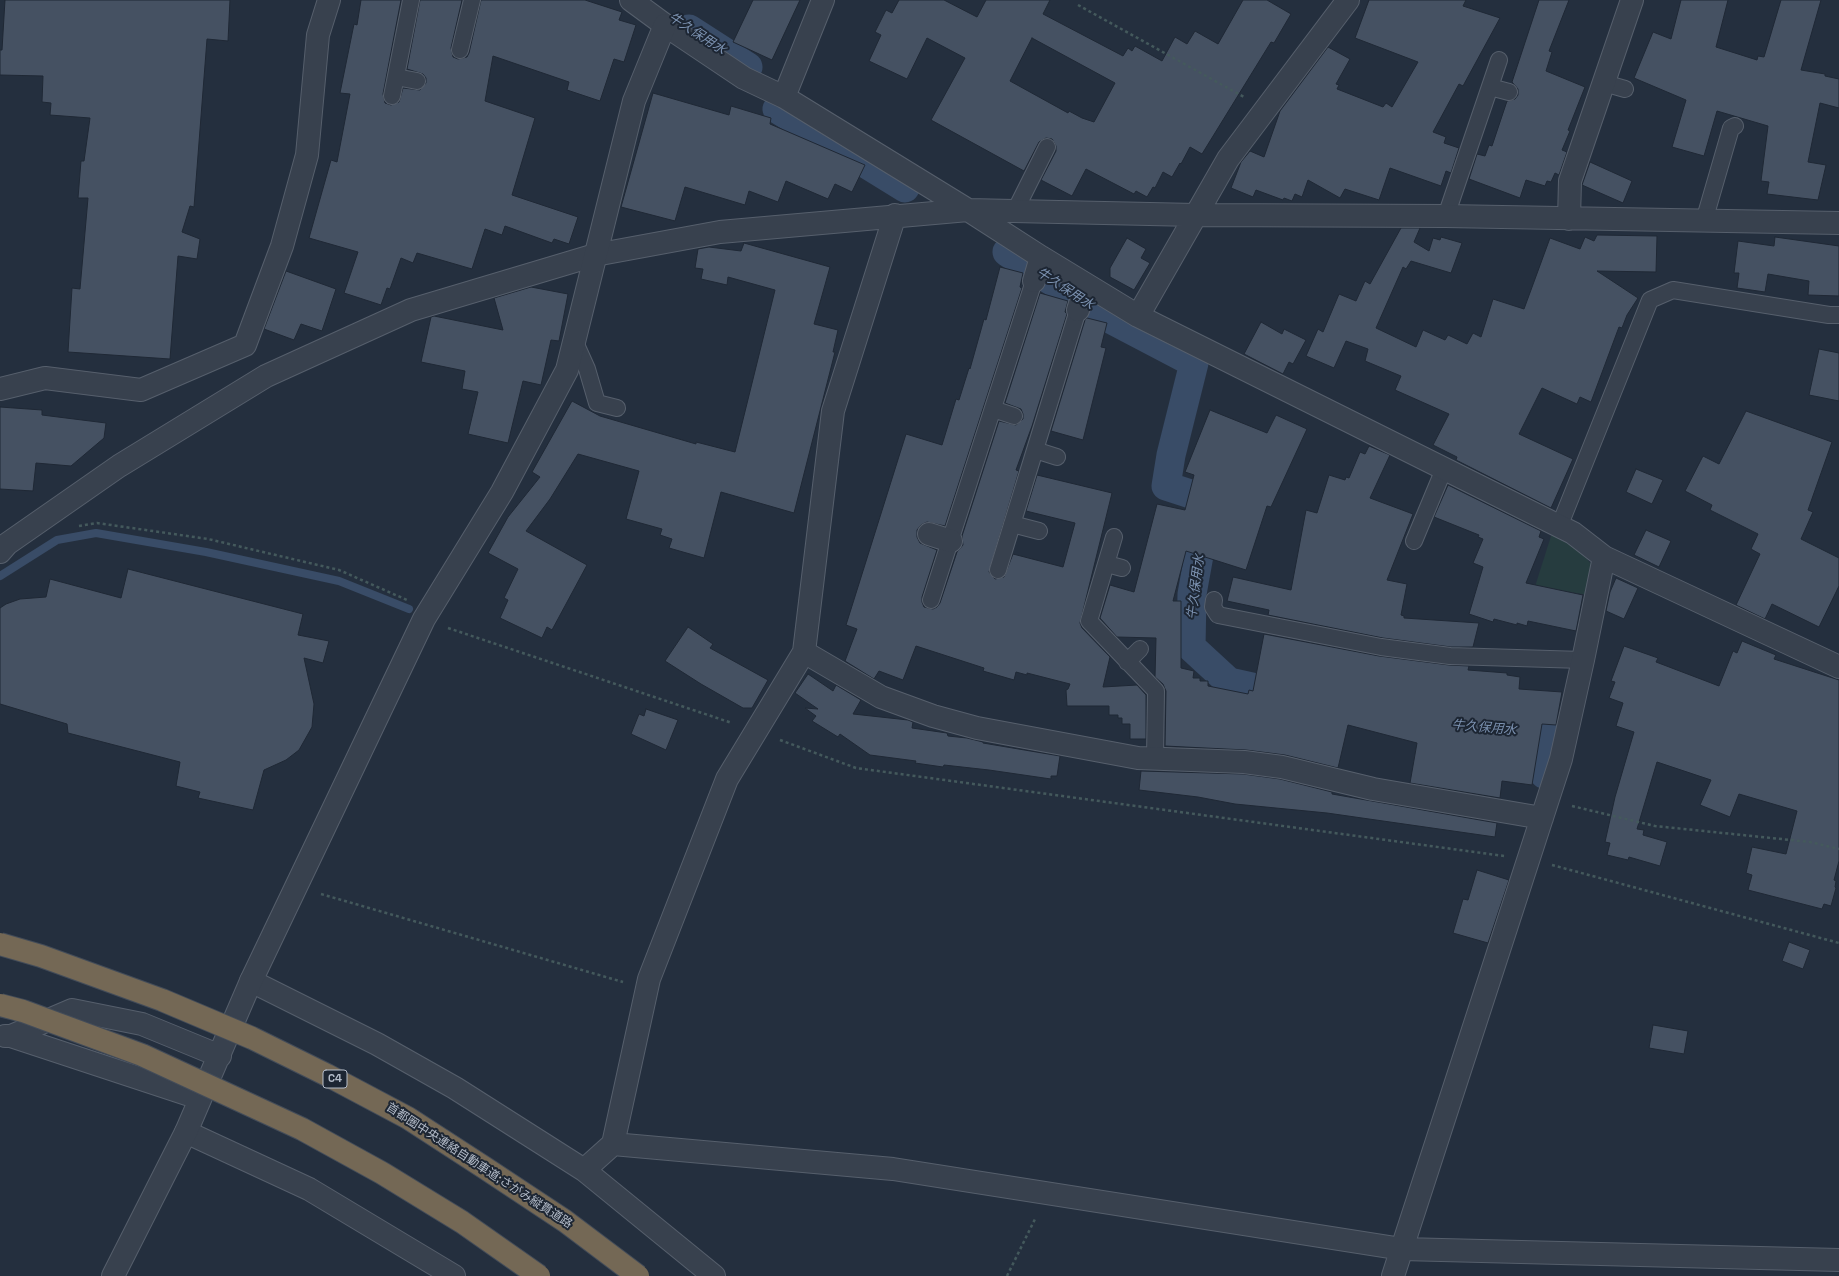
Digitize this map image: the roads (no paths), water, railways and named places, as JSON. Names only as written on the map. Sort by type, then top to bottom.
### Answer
[{"type":"highway","name":"首都圏中央連絡自動車道;さがみ縦貫道路","points":[[0,944],[41,956],[162,1000],[252,1038],[327,1075],[408,1118],[460,1151],[565,1221],[638,1276]]},
{"type":"highway","points":[[0,1005],[142,1055],[302,1129],[382,1173],[462,1222],[539,1276]]},
{"type":"street","points":[[0,389],[45,378],[141,390],[245,345],[282,246],[307,155],[318,36],[329,0]]},
{"type":"street","points":[[631,0],[665,25],[744,78],[784,97],[968,210],[1038,267],[1083,295],[1138,316],[1559,526],[1573,534],[1604,557],[1839,667]]},
{"type":"street","points":[[784,97],[823,0]]},
{"type":"street","points":[[1138,316],[1228,159],[1348,0]]},
{"type":"street","points":[[1569,219],[1570,181],[1632,0]]},
{"type":"street","points":[[113,1276],[186,1132],[199,1098],[220,1056],[251,981],[424,619],[502,492],[567,370],[634,101],[665,25]]},
{"type":"street","points":[[0,552],[7,544],[119,466],[266,376],[411,310],[595,255],[720,232],[968,210],[1195,215],[1446,216],[1839,223]]},
{"type":"street","points":[[584,1170],[614,1144],[647,989],[727,779],[804,652],[833,412],[895,216]]},
{"type":"street","points":[[929,534],[951,541]]},
{"type":"street","points":[[1392,1276],[1561,759],[1584,660],[1604,557]]},
{"type":"street","points":[[804,652],[881,696],[932,716],[984,729],[1138,758],[1244,762],[1282,767],[1373,789],[1545,809]]},
{"type":"street","points":[[251,981],[377,1044],[449,1084],[584,1170],[714,1276]]},
{"type":"street","points":[[6,1036],[72,1010],[142,1024],[220,1056]]},
{"type":"street","points":[[6,1036],[199,1098]]},
{"type":"street","points":[[186,1132],[309,1189],[454,1276]]},
{"type":"street","points":[[614,1144],[893,1169],[1402,1248],[1839,1260]]},
{"type":"lane","points":[[392,96],[411,0]]},
{"type":"lane","points":[[460,50],[472,0]]},
{"type":"lane","points":[[1446,216],[1499,60]]},
{"type":"lane","points":[[396,77],[417,81]]},
{"type":"lane","points":[[1604,83],[1625,89]]},
{"type":"lane","points":[[1490,87],[1509,92]]},
{"type":"lane","points":[[1704,221],[1731,128],[1735,126]]},
{"type":"lane","points":[[1015,211],[1047,147]]},
{"type":"lane","points":[[931,600],[1038,267]]},
{"type":"lane","points":[[1559,526],[1650,300],[1673,290],[1829,315],[1839,315]]},
{"type":"lane","points":[[998,570],[1083,295]]},
{"type":"lane","points":[[574,340],[587,369],[597,403],[617,408]]},
{"type":"lane","points":[[993,409],[1014,416]]},
{"type":"lane","points":[[1035,450],[1057,457]]},
{"type":"lane","points":[[1414,541],[1444,469]]},
{"type":"lane","points":[[1012,524],[1039,531]]},
{"type":"lane","points":[[1114,537],[1089,621],[1156,691],[1155,758]]},
{"type":"lane","points":[[1107,564],[1122,568]]},
{"type":"lane","points":[[1214,600],[1213,607],[1218,615],[1380,647],[1450,656],[1584,660]]},
{"type":"lane","points":[[1127,662],[1140,650]]},
{"type":"waterway","name":"牛久保用水","points":[[689,29],[748,67]]},
{"type":"waterway","name":"牛久保用水","points":[[777,109],[905,188]]},
{"type":"waterway","name":"牛久保用水","points":[[1007,252],[1112,320],[1194,363],[1171,455],[1166,486],[1209,500],[1192,594],[1191,647],[1229,682],[1292,696]]},
{"type":"waterway","points":[[0,576],[57,540],[96,533],[206,552],[339,581],[409,609]]},
{"type":"waterway","name":"牛久保用水","points":[[1502,730],[1545,733],[1553,743],[1544,774]]}]
